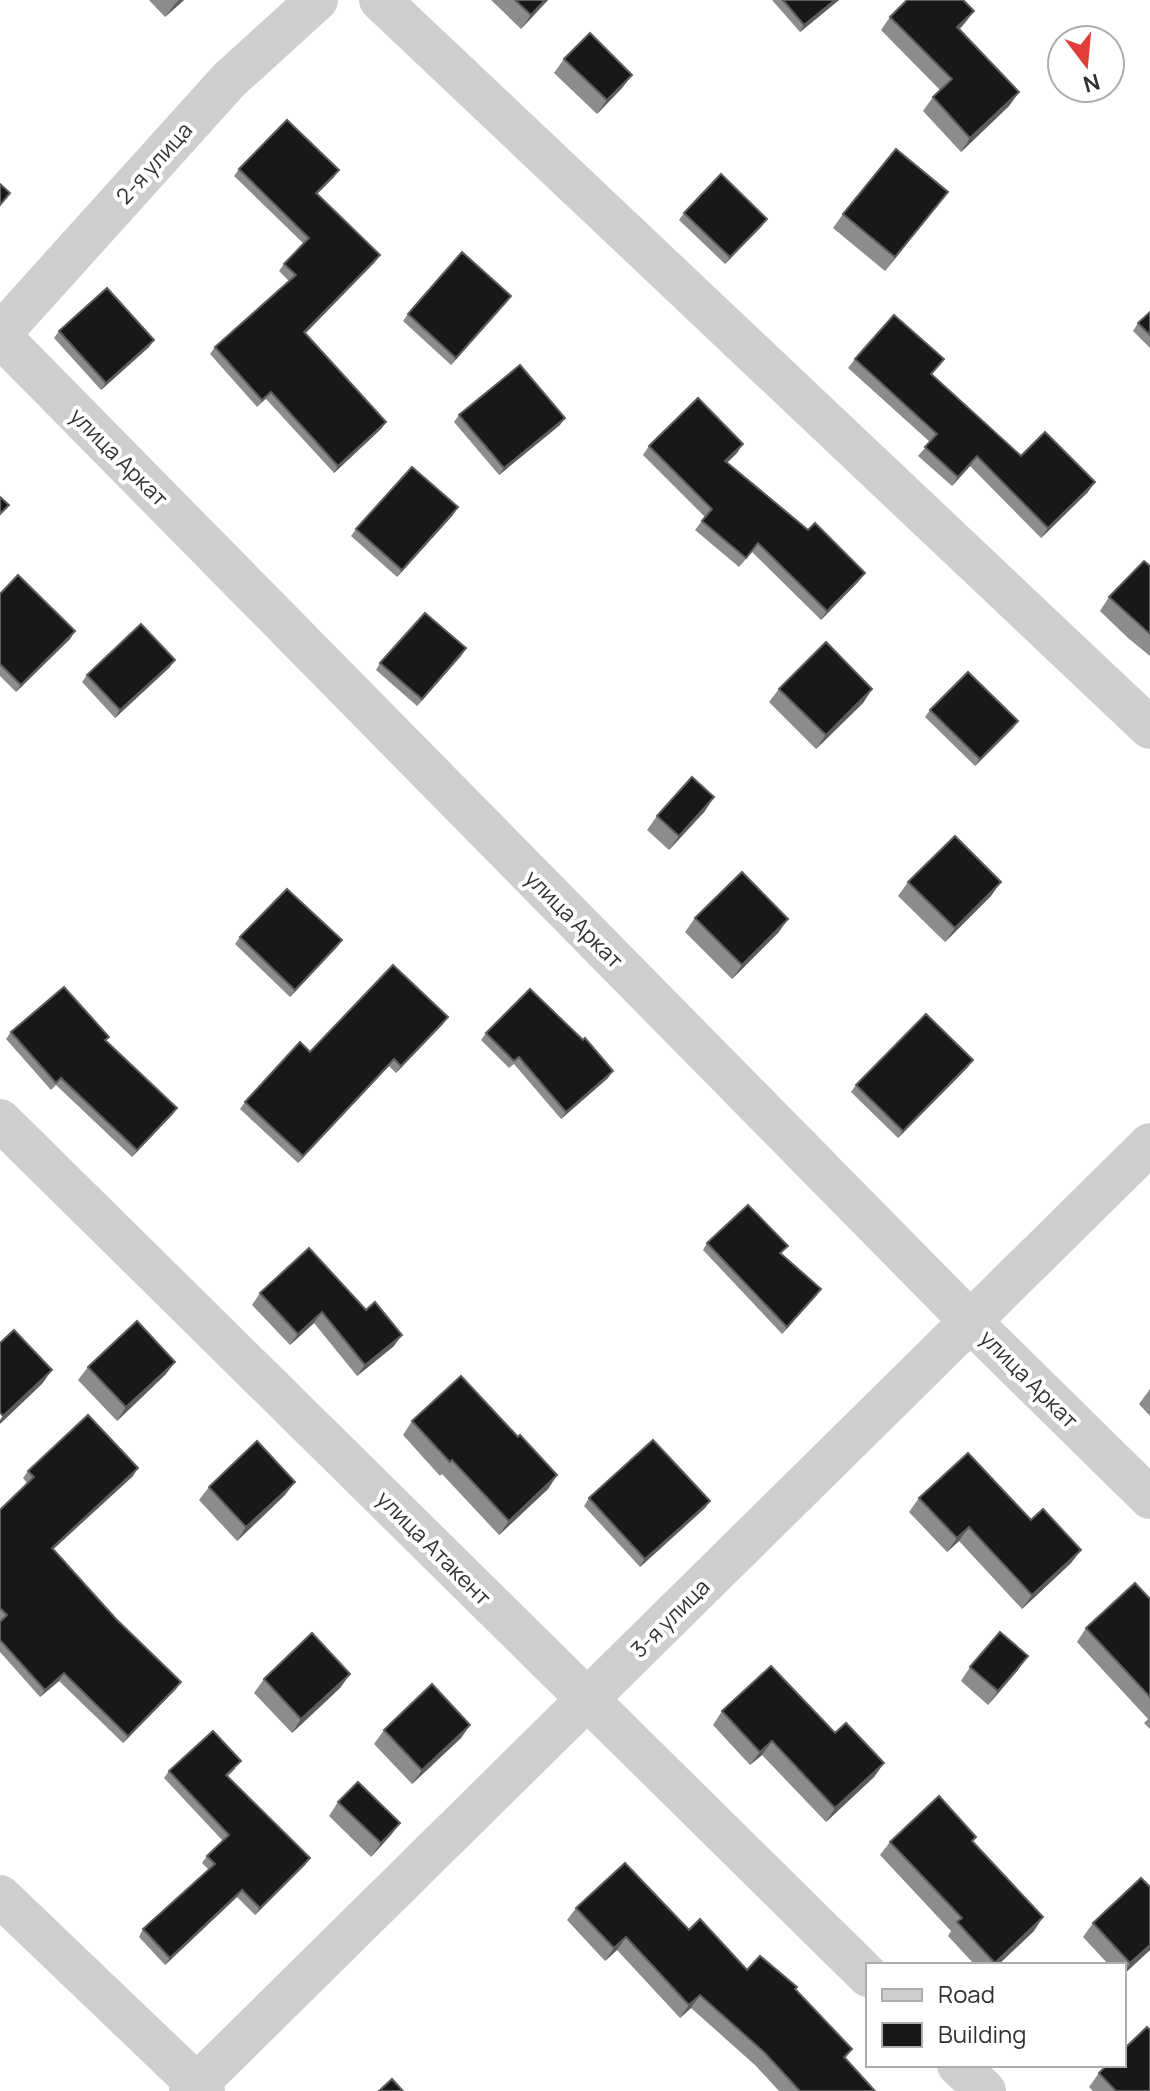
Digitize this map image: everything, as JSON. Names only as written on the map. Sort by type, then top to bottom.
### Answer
[{"type":"street","name":"2-я улица","points":[[0,335],[229,80],[317,0]]},
{"type":"street","points":[[380,0],[1150,728]]},
{"type":"street","name":"улица Аркат","points":[[0,335],[970,1321],[1150,1498]]},
{"type":"street","name":"улица Атакент","points":[[0,1120],[866,1974]]},
{"type":"street","name":"3-я улица","points":[[197,2089],[1150,1144]]},
{"type":"street","points":[[0,1896],[197,2089]]},
{"type":"street","points":[[960,2067],[985,2091]]},
{"type":"building","points":[[515,0],[545,0],[531,15]]},
{"type":"building","points":[[783,0],[835,0],[804,25]]},
{"type":"building","points":[[907,0],[963,0],[974,11],[957,27],[1019,92],[970,138],[933,97],[952,79],[890,17]]},
{"type":"building","points":[[590,33],[632,75],[607,100],[564,59]]},
{"type":"building","points":[[287,120],[339,170],[316,193],[380,255],[304,332],[386,422],[338,466],[271,392],[262,400],[215,347],[296,275],[284,264],[309,238],[239,169]]},
{"type":"building","points":[[896,149],[948,192],[895,257],[843,214]]},
{"type":"building","points":[[721,174],[767,219],[730,257],[684,213]]},
{"type":"building","points":[[0,184],[10,193],[0,205]]},
{"type":"building","points":[[462,252],[511,296],[456,358],[408,314]]},
{"type":"building","points":[[107,288],[154,340],[106,383],[59,331]]},
{"type":"building","points":[[1150,312],[1150,335],[1138,323]]},
{"type":"building","points":[[894,315],[944,359],[931,374],[1021,456],[1045,432],[1095,482],[1048,528],[977,456],[958,477],[925,447],[937,434],[855,359]]},
{"type":"building","points":[[520,365],[565,418],[504,468],[459,415]]},
{"type":"building","points":[[698,398],[743,444],[725,461],[808,530],[815,523],[865,573],[827,611],[758,543],[746,558],[702,521],[712,509],[649,446]]},
{"type":"building","points":[[412,467],[458,507],[402,570],[356,529]]},
{"type":"building","points":[[0,497],[9,505],[0,514]]},
{"type":"building","points":[[1144,561],[1150,566],[1150,634],[1109,597]]},
{"type":"building","points":[[18,575],[75,631],[21,685],[0,664],[0,594]]},
{"type":"building","points":[[425,613],[466,648],[422,699],[380,663]]},
{"type":"building","points":[[141,624],[175,660],[120,710],[87,675]]},
{"type":"building","points":[[826,642],[872,689],[826,735],[779,689]]},
{"type":"building","points":[[968,672],[1018,721],[980,759],[930,710]]},
{"type":"building","points":[[692,777],[714,797],[679,836],[657,816]]},
{"type":"building","points":[[955,836],[1001,882],[955,928],[908,882]]},
{"type":"building","points":[[742,872],[788,919],[742,965],[695,918]]},
{"type":"building","points":[[287,889],[342,940],[295,990],[240,937]]},
{"type":"building","points":[[393,965],[448,1017],[401,1066],[394,1059],[303,1156],[245,1102],[300,1042],[310,1052]]},
{"type":"building","points":[[64,987],[109,1037],[105,1040],[177,1108],[137,1150],[61,1078],[56,1083],[11,1032]]},
{"type":"building","points":[[530,989],[583,1040],[585,1038],[613,1071],[566,1112],[519,1057],[514,1061],[486,1033]]},
{"type":"building","points":[[926,1014],[973,1060],[903,1131],[856,1085]]},
{"type":"building","points":[[748,1205],[788,1246],[780,1253],[821,1289],[787,1327],[707,1243]]},
{"type":"building","points":[[309,1248],[366,1310],[375,1302],[402,1335],[365,1365],[322,1312],[298,1334],[260,1293]]},
{"type":"building","points":[[137,1321],[175,1362],[126,1407],[88,1367]]},
{"type":"building","points":[[14,1330],[52,1370],[3,1416],[0,1412],[0,1343]]},
{"type":"building","points":[[461,1376],[557,1475],[509,1521],[412,1421]]},
{"type":"building","points":[[88,1415],[138,1468],[52,1548],[116,1619],[181,1682],[128,1736],[64,1673],[45,1690],[0,1640],[0,1622],[7,1615],[0,1608],[0,1510],[34,1477],[28,1471]]},
{"type":"building","points":[[653,1440],[710,1501],[645,1559],[589,1498]]},
{"type":"building","points":[[257,1441],[295,1482],[246,1527],[209,1487]]},
{"type":"building","points":[[968,1453],[1031,1520],[1043,1509],[1081,1550],[1032,1595],[969,1527],[957,1538],[919,1498]]},
{"type":"building","points":[[1135,1583],[1150,1599],[1150,1697],[1086,1628]]},
{"type":"building","points":[[1000,1632],[1028,1656],[998,1691],[970,1667]]},
{"type":"building","points":[[312,1633],[350,1674],[301,1719],[264,1679]]},
{"type":"building","points":[[771,1666],[835,1733],[846,1723],[884,1763],[835,1808],[772,1741],[760,1752],[722,1711]]},
{"type":"building","points":[[432,1684],[470,1725],[422,1770],[384,1730]]},
{"type":"building","points":[[213,1731],[241,1761],[226,1775],[310,1858],[260,1908],[242,1890],[170,1958],[143,1929],[215,1864],[207,1856],[229,1835],[169,1771]]},
{"type":"building","points":[[358,1782],[400,1823],[381,1843],[338,1802]]},
{"type":"building","points":[[939,1796],[976,1837],[972,1841],[1043,1917],[995,1963],[957,1922],[962,1918],[890,1842]]},
{"type":"building","points":[[625,1863],[689,1930],[700,1919],[747,1970],[760,1956],[797,1987],[795,1989],[852,2049],[844,2057],[875,2091],[800,2091],[764,2052],[700,1995],[689,2005],[626,1937],[614,1948],[576,1908]]},
{"type":"building","points":[[1141,1878],[1150,1887],[1150,1945],[1130,1963],[1093,1923]]},
{"type":"building","points":[[1147,2027],[1150,2030],[1150,2091],[1116,2091],[1099,2073],[1105,2067],[1126,2067],[1126,2047]]},
{"type":"building","points":[[392,2079],[403,2091],[379,2091]]}]
